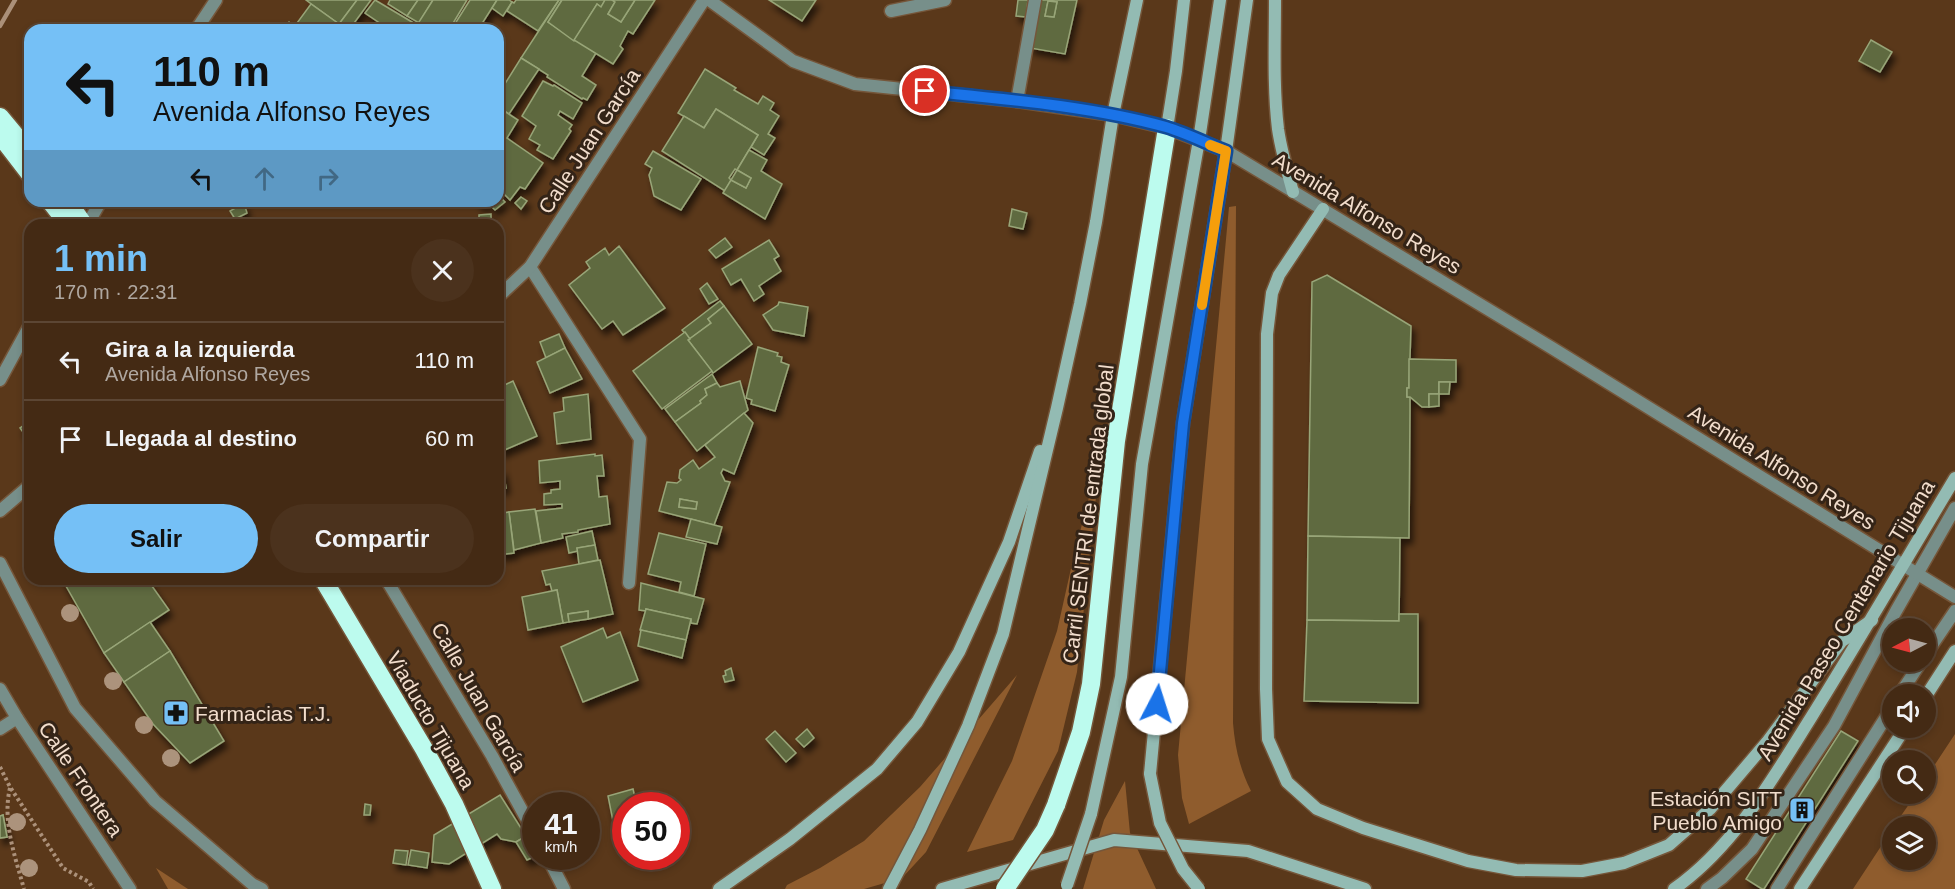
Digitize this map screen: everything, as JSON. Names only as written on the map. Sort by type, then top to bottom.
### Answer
[{"type":"highway","points":[[0,117],[24,146]]},
{"type":"highway","name":"Carril SENTRI de entrada global","points":[[1005,889],[1045,830],[1056,806],[1081,732],[1091,684],[1116,441],[1167,128]]},
{"type":"highway","points":[[0,135],[24,166]]},
{"type":"highway","points":[[55,207],[64,219]]},
{"type":"highway","points":[[72,207],[81,219]]},
{"type":"highway","name":"Viaducto Tijuana","points":[[326,585],[429,758],[454,804],[492,889]]},
{"type":"highway","name":"Viaducto Tijuana","points":[[338,585],[453,783],[500,889]]},
{"type":"main road","points":[[889,889],[920,830],[968,726],[1003,634],[1057,408],[1096,222],[1113,116],[1137,0]]},
{"type":"main road","points":[[1167,128],[1184,0]]},
{"type":"main road","points":[[1066,887],[1091,814],[1121,677],[1142,464],[1199,140],[1220,0]]},
{"type":"main road","points":[[1198,889],[1183,869],[1160,823],[1150,774],[1183,423],[1226,151],[1247,0]]},
{"type":"main road","points":[[1275,0],[1275,93],[1278,130],[1293,192]]},
{"type":"main road","points":[[1323,209],[1279,274],[1272,293],[1267,346],[1266,689],[1268,739],[1287,782],[1317,809],[1363,828],[1468,861],[1516,870],[1582,871],[1624,863],[1669,845],[1710,809],[1767,742],[1842,641],[1872,620]]},
{"type":"main road","points":[[719,889],[790,839],[877,769],[917,722],[959,652],[1005,552],[1057,408]]},
{"type":"main road","name":"Avenida Paseo Centenario Tijuana","points":[[1674,889],[1726,843],[1761,794],[1872,620],[1955,478]]},
{"type":"main road","points":[[1934,684],[1955,651]]},
{"type":"main road","points":[[1800,889],[1898,738]]},
{"type":"main road","points":[[942,889],[1114,840],[1248,851],[1365,889]]},
{"type":"street","points":[[200,24],[216,0]]},
{"type":"street","name":"Calle Juan García","points":[[504,291],[530,267],[704,0]]},
{"type":"street","name":"Avenida Alfonso Reyes","points":[[709,0],[793,61],[855,84],[1017,100],[1113,116],[1167,128],[1226,151],[1609,383],[1955,597]]},
{"type":"street","points":[[891,11],[945,0]]},
{"type":"street","points":[[1017,100],[1035,0]]},
{"type":"street","points":[[530,267],[640,439],[629,582]]},
{"type":"street","points":[[0,380],[24,336]]},
{"type":"street","points":[[0,511],[24,490]]},
{"type":"street","points":[[1707,889],[1752,849],[1834,726],[1955,508]]},
{"type":"street","points":[[0,563],[75,708],[155,801],[252,884],[262,889]]},
{"type":"street","name":"Calle Juan García","points":[[390,585],[522,811]]},
{"type":"street","points":[[1936,639],[1955,611]]},
{"type":"street","name":"Calle Frontera","points":[[0,689],[130,889]]},
{"type":"street","points":[[0,729],[17,718]]},
{"type":"street","points":[[1777,889],[1882,723]]},
{"type":"street","points":[[554,870],[564,889]]},
{"type":"path","points":[[0,767],[10,787],[63,868],[89,882],[93,889]]},
{"type":"path","points":[[10,787],[6,804],[9,828],[24,889]]},
{"type":"shaded area","points":[[1236,206],[1233,723],[1239,758],[1251,791],[1189,824],[1182,798],[1178,755],[1229,207]]},
{"type":"shaded area","points":[[1101,451],[1077,672],[1058,751],[1013,840],[967,852],[1012,761],[1057,631]]},
{"type":"shaded area","points":[[1017,675],[926,852],[902,878],[864,889],[785,889],[787,885],[864,841],[920,787]]},
{"type":"shaded area","points":[[1955,734],[1955,889],[1853,889],[1882,845],[1882,870],[1936,870],[1936,816],[1901,816],[1909,804],[1936,804],[1936,763]]},
{"type":"shaded area","points":[[1125,781],[1130,833],[1156,889],[1083,889],[1104,820]]},
{"type":"shaded area","points":[[156,868],[188,889],[168,889]]},
{"type":"building","points":[[306,0],[357,0],[339,24]]},
{"type":"building","points":[[357,0],[371,0],[353,24],[339,24]]},
{"type":"building","points":[[375,0],[415,24],[381,24],[365,13]]},
{"type":"building","points":[[390,0],[418,0],[407,16],[388,4]]},
{"type":"building","points":[[418,0],[433,0],[419,23],[407,16]]},
{"type":"building","points":[[433,0],[467,0],[453,24],[418,24]]},
{"type":"building","points":[[470,0],[497,0],[482,24],[455,24]]},
{"type":"building","points":[[497,0],[512,2],[503,16],[492,8]]},
{"type":"building","points":[[516,0],[559,0],[538,31],[507,11],[512,2]]},
{"type":"building","points":[[559,0],[562,0],[548,22],[596,53],[582,76],[596,85],[587,100],[547,77],[548,75],[521,58]]},
{"type":"building","points":[[562,0],[605,0],[601,7],[597,4],[574,41],[548,22]]},
{"type":"building","points":[[605,0],[615,2],[608,14],[621,22],[635,0],[655,0],[633,34],[628,31],[620,46],[623,49],[613,64],[574,40],[597,4],[601,7]]},
{"type":"building","points":[[612,0],[635,0],[621,22],[608,14],[615,2]]},
{"type":"building","points":[[769,0],[816,0],[802,21]]},
{"type":"building","points":[[1018,0],[1028,0],[1026,17],[1016,16]]},
{"type":"building","points":[[1041,0],[1077,0],[1065,54],[1030,48]],"holes":[[[1048,1],[1057,2],[1054,17],[1045,16]]]},
{"type":"building","points":[[1048,1],[1057,2],[1054,17],[1045,16]]},
{"type":"building","points":[[311,4],[339,24],[298,24]]},
{"type":"building","points":[[1871,40],[1892,52],[1880,72],[1859,61]]},
{"type":"building","points":[[521,58],[539,69],[509,114],[504,111],[504,85]]},
{"type":"building","points":[[705,69],[758,104],[763,96],[774,103],[770,110],[779,116],[768,134],[775,138],[764,155],[751,147],[758,135],[716,109],[704,128],[678,113]]},
{"type":"building","points":[[543,81],[554,85],[582,103],[573,119],[560,111],[558,115],[572,125],[569,129],[571,131],[553,159],[537,150],[540,145],[529,139],[536,126],[522,116]]},
{"type":"building","points":[[716,109],[758,135],[737,170],[735,169],[729,178],[731,180],[725,191],[662,151],[684,116],[704,128]]},
{"type":"building","points":[[504,111],[518,120],[507,138],[543,163],[525,189],[520,187],[510,200],[504,194]]},
{"type":"building","points":[[749,150],[767,160],[761,171],[782,184],[765,219],[723,193],[731,180],[746,188],[751,178],[737,170]]},
{"type":"building","points":[[653,151],[701,179],[681,210],[654,196],[649,175],[652,168],[645,164]]},
{"type":"building","points":[[737,170],[751,178],[746,188],[731,180]]},
{"type":"building","points":[[521,197],[527,201],[521,209],[515,203]]},
{"type":"building","points":[[237,207],[245,207],[247,213],[235,219],[230,211]]},
{"type":"building","points":[[1012,209],[1027,213],[1023,229],[1009,226]]},
{"type":"building","points":[[491,214],[491,219],[479,219],[479,215]]},
{"type":"building","points":[[725,238],[732,247],[716,258],[709,250]]},
{"type":"building","points":[[769,240],[779,256],[774,259],[781,271],[759,286],[764,294],[754,301],[741,279],[731,285],[722,269]]},
{"type":"building","points":[[619,246],[665,308],[623,335],[613,321],[602,329],[569,285],[590,268],[586,262],[605,248],[609,255]]},
{"type":"building","points":[[1327,275],[1411,326],[1409,388],[1407,388],[1407,397],[1410,397],[1409,538],[1308,536],[1312,282]]},
{"type":"building","points":[[707,283],[718,299],[709,304],[700,289]]},
{"type":"building","points":[[720,301],[724,306],[708,319],[711,323],[690,339],[682,330]]},
{"type":"building","points":[[779,302],[808,307],[804,336],[773,330],[763,315]]},
{"type":"building","points":[[724,306],[752,344],[713,373],[688,340],[711,323],[708,319]]},
{"type":"building","points":[[685,332],[690,339],[688,340],[712,371],[662,409],[633,371]]},
{"type":"building","points":[[559,334],[565,348],[546,358],[540,342]]},
{"type":"building","points":[[758,347],[778,353],[777,356],[782,357],[781,362],[789,365],[775,411],[751,404],[752,400],[746,398]]},
{"type":"building","points":[[565,348],[582,379],[550,393],[537,362]]},
{"type":"building","points":[[1409,359],[1456,360],[1456,382],[1439,382],[1439,394],[1429,394],[1429,407],[1422,407],[1407,397]]},
{"type":"building","points":[[712,374],[717,383],[705,389],[707,395],[700,401],[701,403],[675,422],[665,409]]},
{"type":"building","points":[[513,381],[537,436],[504,450],[504,385]]},
{"type":"building","points":[[740,381],[748,410],[697,451],[675,422],[701,403],[700,401],[707,395],[705,389],[717,383],[720,387]]},
{"type":"building","points":[[1439,382],[1450,382],[1449,394],[1439,394]]},
{"type":"building","points":[[588,394],[591,439],[557,444],[554,413],[564,411],[563,398]]},
{"type":"building","points":[[1429,394],[1439,394],[1439,406],[1429,407]]},
{"type":"building","points":[[744,413],[753,423],[734,474],[723,469],[721,473],[725,481],[730,482],[714,525],[659,511],[667,482],[677,483],[681,480],[680,470],[693,460],[699,469],[715,457],[705,445]],"holes":[[[680,499],[697,502],[696,509],[679,507]]]},
{"type":"building","points":[[595,454],[595,456],[602,455],[604,476],[597,476],[599,497],[607,496],[610,524],[562,534],[563,538],[541,543],[536,511],[562,508],[562,504],[544,505],[544,494],[560,489],[560,481],[540,483],[539,461]]},
{"type":"building","points":[[680,499],[697,502],[696,509],[679,507]]},
{"type":"building","points":[[535,509],[541,543],[514,550],[509,512]]},
{"type":"building","points":[[509,512],[514,553],[504,554],[504,513]]},
{"type":"building","points":[[691,519],[722,527],[717,544],[686,537]]},
{"type":"building","points":[[592,531],[595,545],[577,548],[578,551],[569,553],[566,537]]},
{"type":"building","points":[[659,533],[706,544],[694,596],[679,592],[681,582],[648,574]]},
{"type":"building","points":[[1308,536],[1400,538],[1399,621],[1307,620]]},
{"type":"building","points":[[595,545],[598,560],[579,564],[577,548]]},
{"type":"building","points":[[600,560],[613,614],[588,619],[588,611],[568,614],[569,622],[563,623],[557,590],[552,591],[550,584],[546,585],[542,571]]},
{"type":"building","points":[[641,583],[704,599],[697,624],[691,623],[691,619],[646,609],[646,611],[639,610]]},
{"type":"building","points":[[65,585],[151,585],[169,610],[104,653]]},
{"type":"building","points":[[557,590],[563,623],[528,630],[522,597]]},
{"type":"building","points":[[646,609],[691,619],[686,640],[640,630]]},
{"type":"building","points":[[588,611],[588,619],[569,622],[568,614]]},
{"type":"building","points":[[1399,614],[1418,614],[1418,703],[1304,701],[1307,620],[1399,621]]},
{"type":"building","points":[[150,622],[170,651],[124,682],[104,653]]},
{"type":"building","points":[[603,628],[607,638],[620,632],[638,680],[583,702],[561,647]]},
{"type":"building","points":[[641,630],[686,640],[682,658],[638,646]]},
{"type":"building","name":"Farmacias T.J.","points":[[170,651],[224,741],[190,763],[153,724],[124,682]]},
{"type":"building","points":[[731,668],[734,680],[725,682],[723,676],[726,675],[725,671]]},
{"type":"building","points":[[807,729],[814,738],[804,747],[796,739]]},
{"type":"building","points":[[775,731],[796,753],[786,762],[766,739]]},
{"type":"building","name":"Estación SITT Pueblo Amigo","points":[[1841,731],[1858,741],[1762,889],[1746,879]]},
{"type":"building","points":[[500,795],[522,830],[522,838],[516,842],[501,839],[497,834],[449,864],[432,862],[434,835]]},
{"type":"building","points":[[612,795],[612,816],[608,796]]},
{"type":"building","points":[[365,804],[371,805],[370,815],[364,815]]},
{"type":"building","points":[[3,815],[7,837],[0,838],[0,816]]},
{"type":"building","points":[[3,815],[7,837],[0,838],[0,816]]},
{"type":"building","points":[[522,838],[522,852],[516,842]]},
{"type":"building","points":[[395,850],[408,851],[406,865],[393,863]]},
{"type":"building","points":[[411,850],[429,853],[427,868],[408,865]]},
{"type":"railway","points":[[0,26],[15,0]]},
{"type":"slow traffic","points":[[1202,305],[1226,151],[1210,145]]},
{"type":"place","name":"Farmacias T.J.","points":[[176,713]]},
{"type":"place","name":"Estación SITT Pueblo Amigo","points":[[1802,810]]},
{"type":"route","points":[[925,91],[1017,100],[1113,116],[1167,128],[1226,151],[1183,423],[1157,704]]}]
